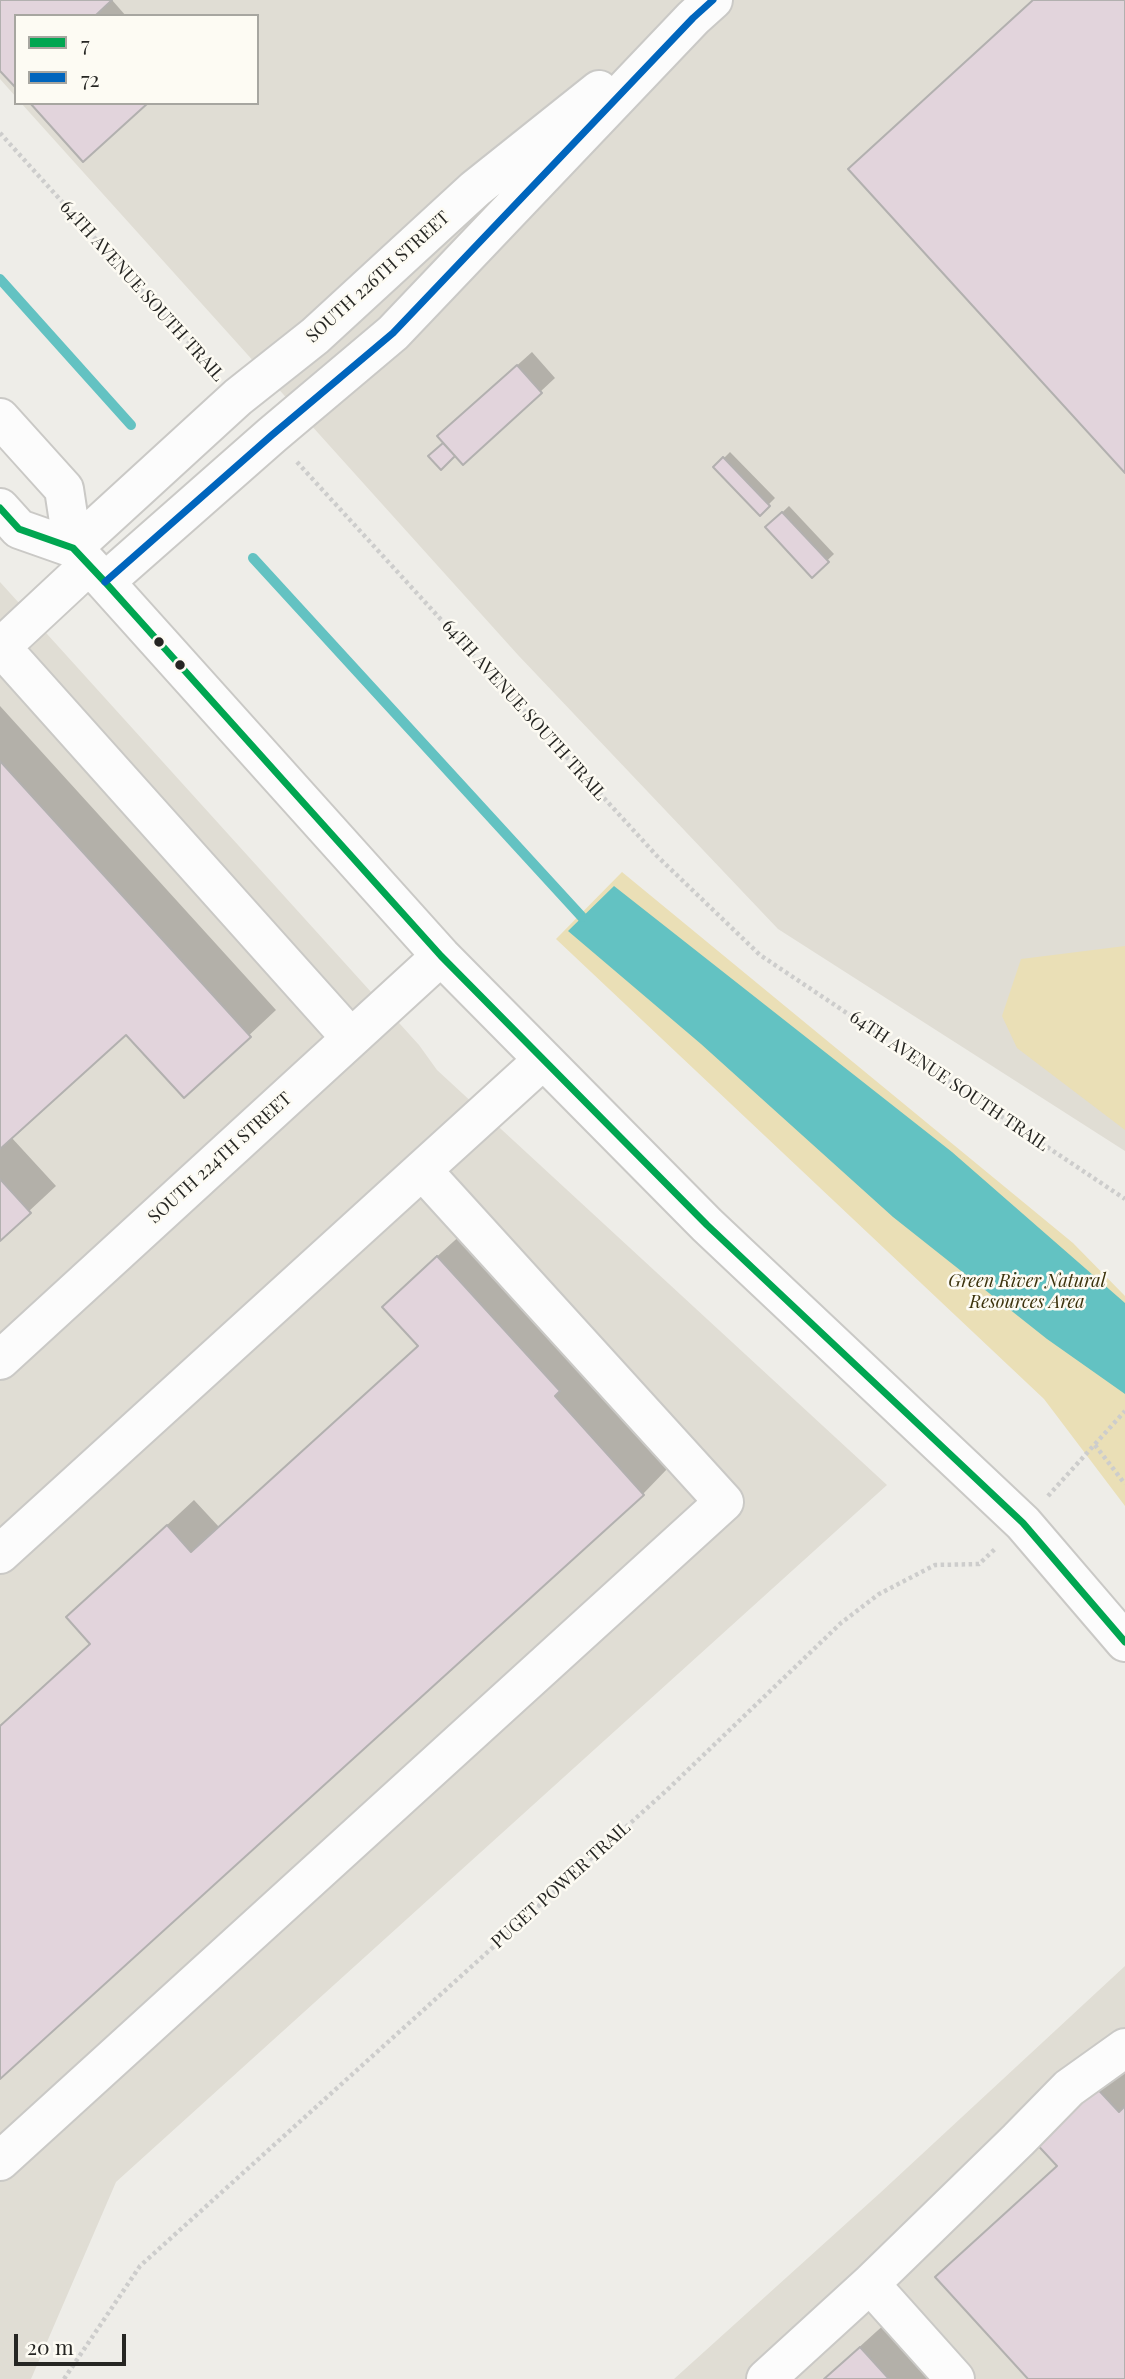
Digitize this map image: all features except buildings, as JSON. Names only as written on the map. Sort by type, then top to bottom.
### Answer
[{"type":"street","name":"SOUTH 226TH STREET","points":[[89,565],[238,397],[315,336],[475,189],[703,9]]},
{"type":"street","name":"SOUTH 226TH STREET","points":[[89,565],[272,435],[393,332],[703,9]]},
{"type":"street","points":[[0,418],[64,489],[89,565]]},
{"type":"street","points":[[0,508],[19,529],[89,565],[441,956],[707,1225],[1023,1523],[1125,1642]]},
{"type":"street","points":[[89,565],[0,647],[351,1038]]},
{"type":"street","name":"SOUTH 224TH STREET","points":[[0,1360],[441,956]]},
{"type":"street","points":[[0,1554],[543,1060]]},
{"type":"street","points":[[0,2161],[724,1502],[422,1170]]},
{"type":"street","points":[[766,2379],[870,2284],[1069,2088],[1125,2048]]},
{"type":"street","points":[[870,2284],[955,2379]]},
{"type":"path","name":"64TH AVENUE SOUTH TRAIL","points":[[0,133],[238,397]]},
{"type":"path","name":"64TH AVENUE SOUTH TRAIL","points":[[272,435],[657,856],[760,955],[1125,1199]]},
{"type":"path","name":"PUGET POWER TRAIL","points":[[64,2379],[140,2266],[667,1790],[841,1623],[879,1594],[935,1565],[979,1564],[1023,1523],[1125,1411]]},
{"type":"path","points":[[1095,1445],[1125,1484]]},
{"type":"shaded area","points":[[0,0],[1125,0],[1125,1151],[778,929],[518,655],[23,105],[259,105],[259,14],[14,14],[14,95],[0,79]]},
{"type":"shaded area","points":[[0,582],[419,1045],[437,1070],[887,1485],[116,2182],[31,2379],[0,2379]]},
{"type":"shaded area","points":[[1125,1966],[1125,2379],[674,2379],[880,2193]]},
{"type":"green space","name":"Green River Natural Resources Area","points":[[622,872],[1073,1243],[1125,1296],[1125,1506],[1044,1399],[556,939]]},
{"type":"green space","points":[[1125,946],[1125,1130],[1017,1048],[1002,1016],[1021,959]]},
{"type":"water","name":"Green River Natural Resources Area","points":[[614,886],[952,1152],[1125,1303],[1125,1394],[1047,1339],[893,1217],[701,1044],[568,931]]},
{"type":"waterway","points":[[0,279],[131,425]]},
{"type":"waterway","points":[[253,558],[582,917]]},
{"type":"transit line","name":"72","points":[[105,582],[393,333],[713,0]]},
{"type":"transit line","name":"7","points":[[0,508],[19,529],[73,548],[441,956],[707,1225],[1023,1523],[1125,1642]]}]
